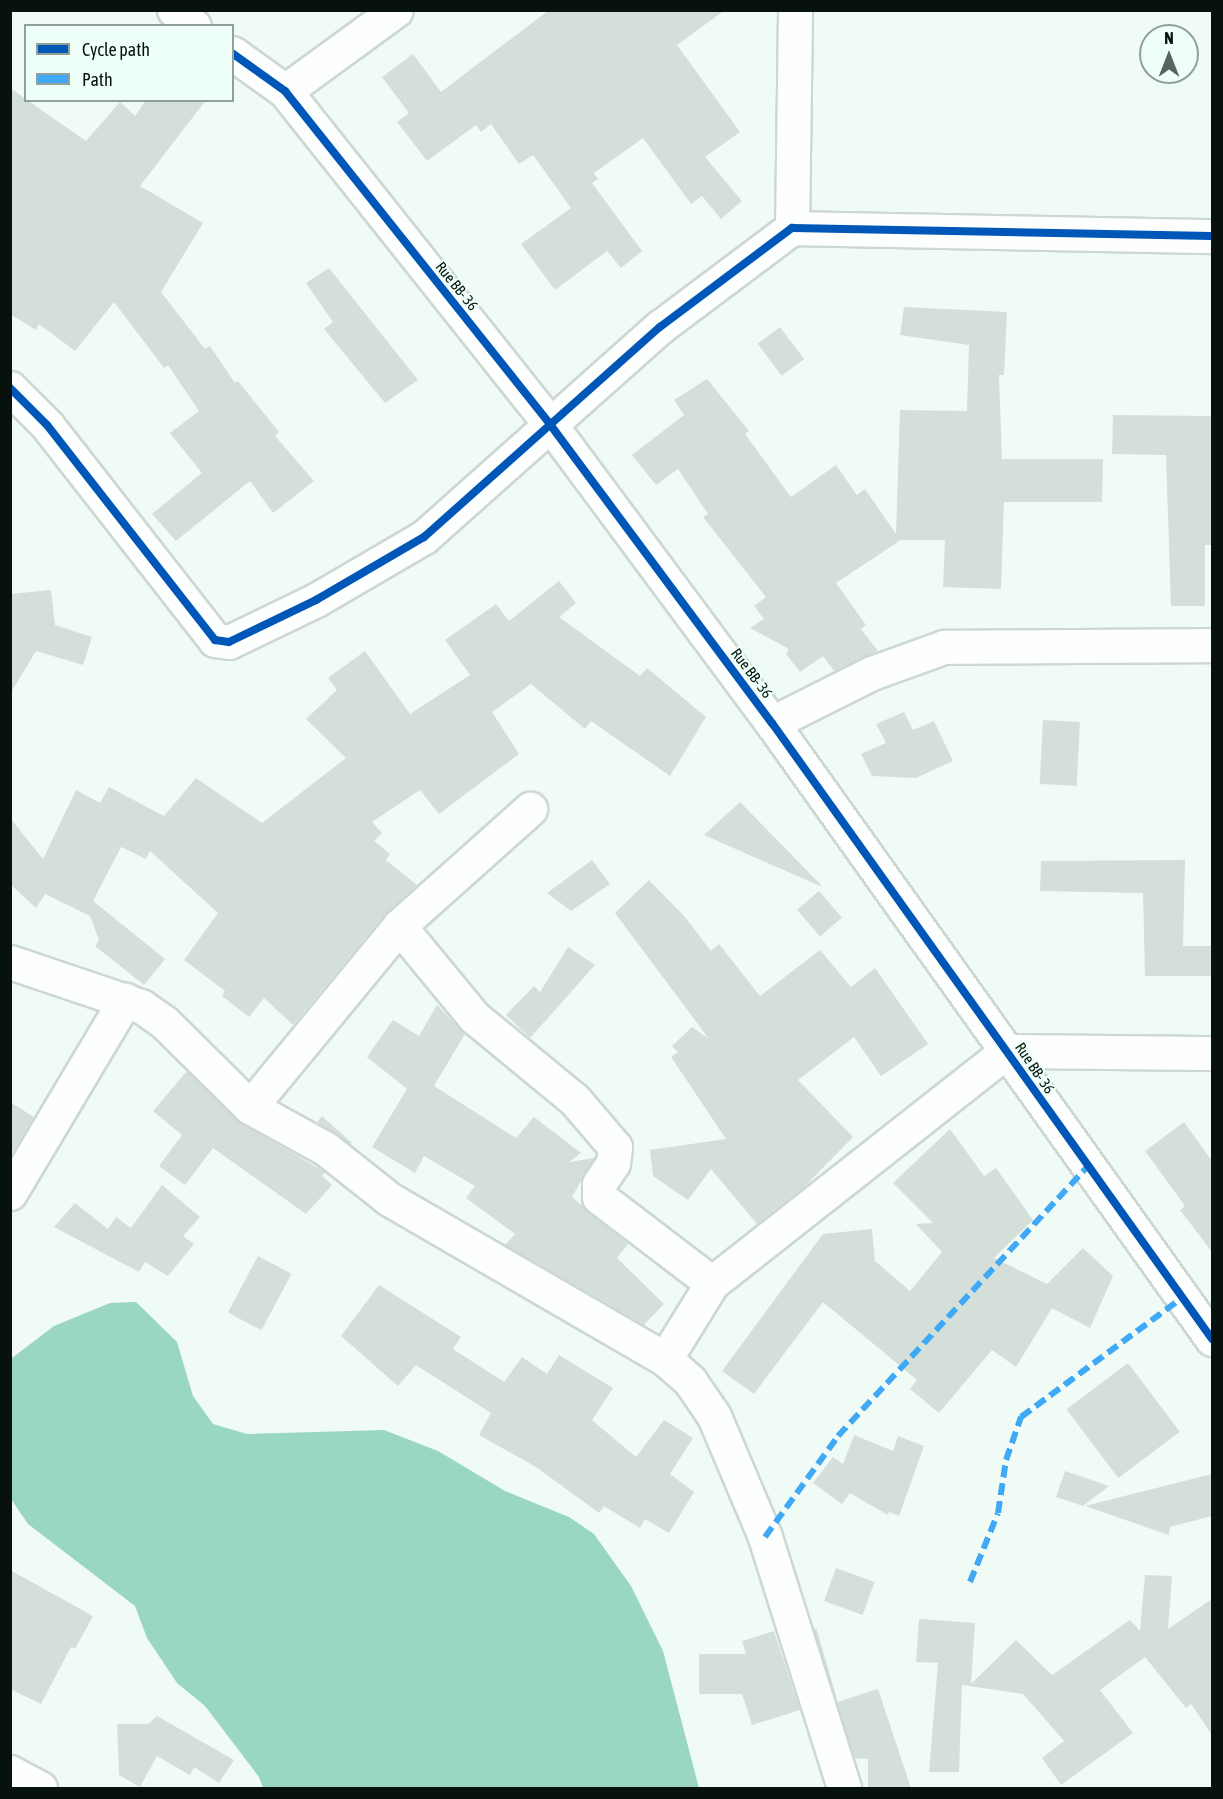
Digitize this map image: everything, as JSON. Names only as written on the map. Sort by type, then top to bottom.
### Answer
[{"type":"street","points":[[174,10],[192,24]]},
{"type":"street","points":[[285,91],[396,10]]},
{"type":"street","points":[[792,228],[795,10]]},
{"type":"street","name":"Rue BB- 36","points":[[234,54],[285,91],[549,423],[772,723],[1212,1339]]},
{"type":"street","points":[[12,391],[47,425],[215,640],[223,642],[237,640],[316,600],[424,537],[549,423],[660,327],[792,228],[1212,236]]},
{"type":"street","points":[[772,723],[872,673],[944,647],[1212,645]]},
{"type":"street","points":[[250,1107],[399,926],[530,809]]},
{"type":"street","points":[[399,926],[474,1017],[574,1099],[615,1147],[613,1163],[599,1184],[599,1197],[712,1283]]},
{"type":"street","points":[[10,962],[125,1000],[164,1022],[250,1107],[326,1149],[389,1199],[665,1359],[704,1398],[765,1537],[844,1788]]},
{"type":"street","points":[[10,1193],[125,1000]]},
{"type":"street","points":[[665,1359],[712,1283],[1007,1051],[1212,1053]]},
{"type":"street","points":[[10,1772],[40,1788]]},
{"type":"shaded area","points":[[136,1302],[177,1342],[193,1396],[213,1424],[247,1434],[384,1430],[438,1451],[505,1491],[569,1517],[594,1534],[631,1586],[663,1651],[699,1788],[263,1788],[259,1777],[205,1706],[177,1683],[147,1638],[135,1606],[28,1524],[11,1499],[12,1358],[54,1326],[110,1303]]},
{"type":"building","points":[[549,10],[725,10],[677,45],[740,132],[705,157],[742,201],[721,219],[702,196],[691,204],[643,138],[594,173],[598,179],[592,183],[642,251],[621,268],[607,251],[555,290],[521,244],[571,208],[533,155],[519,164],[491,124],[481,132],[476,125],[427,161],[397,122],[409,113],[382,77],[413,54],[441,92]]},
{"type":"building","points":[[10,88],[24,98],[24,102],[30,102],[86,141],[120,102],[135,116],[145,102],[204,102],[140,186],[203,223],[161,292],[205,349],[210,346],[235,383],[238,381],[279,432],[275,436],[314,481],[273,513],[250,481],[176,541],[152,514],[202,473],[170,433],[199,411],[168,365],[164,368],[114,302],[75,351],[39,324],[36,330],[10,314]]},
{"type":"building","points":[[329,268],[418,380],[385,403],[324,329],[333,322],[306,283]]},
{"type":"building","points":[[904,307],[1007,312],[1004,375],[999,375],[1002,459],[1103,459],[1102,502],[1004,502],[1001,589],[943,587],[945,540],[901,540],[836,583],[866,625],[861,629],[878,651],[834,671],[823,656],[800,672],[786,654],[789,649],[750,628],[764,619],[754,606],[766,597],[703,517],[708,514],[678,469],[656,485],[632,455],[684,415],[674,400],[707,379],[749,431],[745,434],[791,497],[836,465],[857,495],[865,489],[896,534],[900,410],[967,411],[969,345],[900,335]]},
{"type":"building","points":[[780,327],[804,359],[782,376],[758,344]]},
{"type":"building","points":[[1113,415],[1212,416],[1212,545],[1205,545],[1205,606],[1171,606],[1166,455],[1112,454]]},
{"type":"building","points":[[559,581],[576,603],[559,617],[640,676],[647,668],[706,717],[670,776],[591,721],[585,729],[531,684],[492,712],[519,754],[439,814],[420,790],[372,822],[382,833],[374,841],[390,854],[386,860],[417,885],[385,914],[293,1025],[264,998],[249,1017],[222,996],[225,991],[184,960],[218,913],[150,851],[146,859],[121,847],[93,901],[165,959],[144,985],[95,946],[99,940],[90,916],[45,894],[36,908],[10,884],[10,818],[43,859],[76,790],[100,803],[109,787],[164,816],[196,778],[262,823],[346,758],[306,719],[337,690],[328,678],[365,651],[410,714],[470,675],[445,640],[496,604],[509,621]]},
{"type":"building","points":[[51,590],[55,625],[92,637],[83,665],[36,651],[10,694],[10,594]]},
{"type":"building","points":[[904,712],[913,730],[934,721],[953,761],[916,778],[872,776],[861,754],[886,743],[876,724]]},
{"type":"building","points":[[1043,720],[1080,722],[1077,786],[1040,784]]},
{"type":"building","points":[[740,802],[821,885],[820,886],[704,835]]},
{"type":"building","points":[[592,860],[610,884],[571,911],[547,893]]},
{"type":"building","points":[[1185,860],[1183,946],[1212,946],[1212,976],[1145,976],[1143,893],[1040,891],[1041,861]]},
{"type":"building","points":[[649,880],[685,917],[711,951],[719,944],[760,996],[820,950],[851,987],[875,968],[928,1044],[881,1076],[854,1037],[798,1080],[853,1137],[804,1187],[757,1224],[711,1169],[688,1200],[653,1176],[650,1150],[726,1139],[671,1057],[678,1052],[672,1046],[692,1027],[709,1039],[615,913]]},
{"type":"building","points":[[819,891],[842,917],[820,936],[797,910]]},
{"type":"building","points":[[568,947],[595,965],[530,1038],[506,1015],[534,986],[540,992]]},
{"type":"building","points":[[437,1005],[465,1034],[434,1086],[516,1138],[534,1117],[581,1153],[569,1162],[594,1158],[572,1197],[628,1244],[617,1258],[664,1304],[644,1325],[505,1245],[515,1234],[466,1198],[475,1186],[424,1156],[415,1173],[372,1147],[407,1089],[367,1057],[393,1020],[419,1036]]},
{"type":"building","points":[[187,1071],[239,1122],[325,1172],[322,1176],[332,1185],[306,1214],[213,1148],[185,1185],[159,1166],[182,1135],[153,1111]]},
{"type":"building","points":[[10,1102],[34,1117],[10,1156]]},
{"type":"building","points":[[322,1116],[352,1143],[350,1144],[317,1122]]},
{"type":"building","points":[[1184,1122],[1212,1161],[1212,1252],[1180,1210],[1185,1206],[1145,1151]]},
{"type":"building","points":[[950,1129],[984,1176],[996,1168],[1033,1220],[994,1258],[1047,1284],[1083,1248],[1113,1276],[1090,1328],[1052,1308],[1016,1367],[992,1350],[939,1413],[910,1389],[917,1380],[823,1302],[754,1394],[722,1371],[823,1234],[872,1229],[875,1261],[910,1291],[942,1252],[916,1224],[933,1223],[893,1183]]},
{"type":"building","points":[[162,1185],[200,1217],[183,1236],[194,1244],[168,1276],[145,1262],[139,1272],[54,1227],[75,1203],[108,1229],[116,1217],[131,1228]]},
{"type":"building","points":[[258,1256],[292,1274],[262,1330],[228,1313]]},
{"type":"building","points":[[379,1285],[461,1337],[453,1349],[504,1382],[522,1357],[547,1374],[559,1355],[613,1388],[592,1420],[636,1457],[664,1420],[693,1438],[670,1474],[694,1492],[669,1533],[645,1519],[640,1528],[604,1506],[599,1513],[536,1467],[479,1435],[491,1413],[416,1365],[398,1386],[341,1336]]},
{"type":"building","points":[[1128,1363],[1180,1432],[1118,1478],[1067,1409]]},
{"type":"building","points":[[854,1435],[893,1451],[898,1436],[924,1446],[899,1516],[889,1512],[888,1515],[850,1493],[842,1504],[813,1483],[833,1457],[843,1464]]},
{"type":"building","points":[[1065,1471],[1109,1486],[1083,1506],[1056,1497]]},
{"type":"building","points":[[1212,1474],[1212,1516],[1170,1527],[1169,1535],[1085,1506]]},
{"type":"building","points":[[836,1568],[875,1582],[863,1615],[824,1601]]},
{"type":"building","points":[[10,1570],[93,1616],[75,1649],[71,1647],[41,1704],[10,1689]]},
{"type":"building","points":[[1145,1575],[1172,1576],[1168,1629],[1212,1599],[1212,1735],[1191,1704],[1186,1708],[1145,1657],[1100,1690],[1133,1733],[1061,1785],[1042,1758],[1064,1741],[1023,1694],[962,1685],[959,1772],[929,1772],[938,1663],[916,1662],[919,1619],[975,1623],[971,1684],[1016,1640],[1052,1675],[1130,1620],[1140,1631]]},
{"type":"building","points":[[816,1627],[837,1699],[814,1631]]},
{"type":"building","points":[[774,1631],[800,1710],[752,1725],[742,1694],[699,1694],[699,1654],[746,1654],[742,1641]]},
{"type":"building","points":[[878,1689],[911,1788],[868,1788],[868,1759],[854,1758],[837,1702]]},
{"type":"building","points":[[157,1716],[234,1760],[219,1783],[194,1767],[190,1775],[157,1756],[140,1787],[119,1775],[117,1724],[148,1724]]},
{"type":"marked path","points":[[765,1537],[838,1436],[1087,1167]]},
{"type":"marked path","points":[[970,1582],[998,1513],[1006,1460],[1021,1417],[1182,1298]]},
{"type":"cycle path","points":[[234,54],[285,91],[549,423],[772,723],[1212,1339]]},
{"type":"cycle path","points":[[10,388],[47,425],[215,640],[229,642],[316,600],[424,537],[660,327],[792,228],[1212,236]]}]
